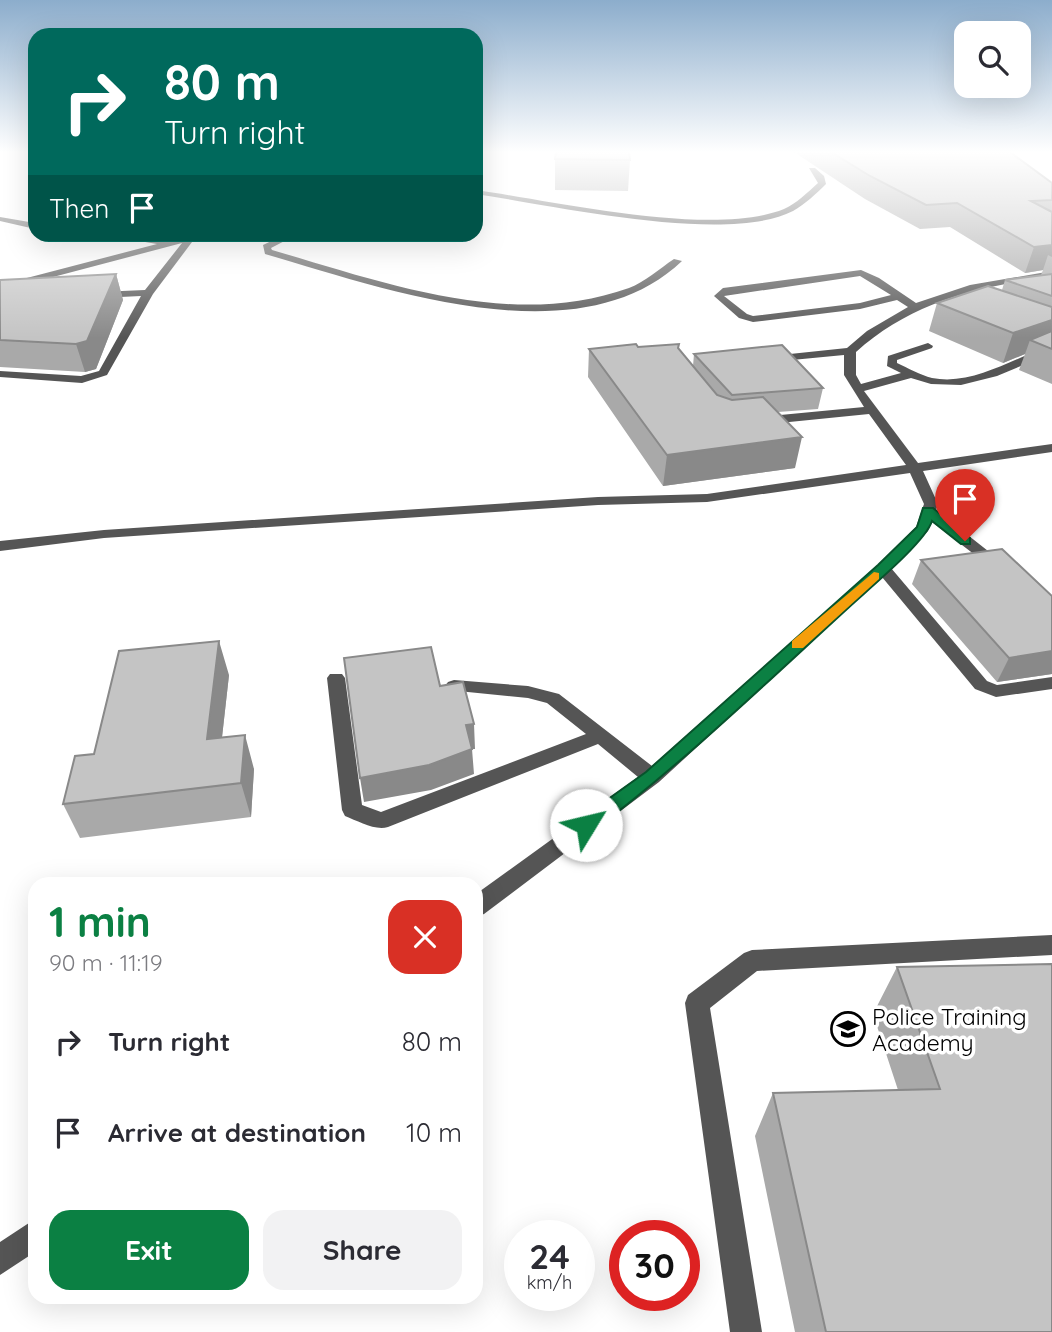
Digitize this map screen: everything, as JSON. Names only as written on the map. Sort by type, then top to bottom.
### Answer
[{"type":"street","points":[[624,214],[718,222],[766,214]]},
{"type":"street","points":[[0,219],[28,225]]},
{"type":"street","points":[[157,242],[171,244]]},
{"type":"street","points":[[0,288],[177,242]]},
{"type":"street","points":[[0,374],[82,380],[103,373],[148,293],[187,242]]},
{"type":"street","points":[[274,242],[266,247],[268,252],[465,304],[525,309],[580,305],[635,289],[677,261]]},
{"type":"street","points":[[896,297],[860,306],[754,319],[743,316],[719,296],[723,291],[861,273],[880,280],[896,297],[914,306]]},
{"type":"street","points":[[761,360],[790,362],[850,351],[867,334],[914,306],[1010,278],[1052,274]]},
{"type":"street","points":[[20,293],[28,281]]},
{"type":"street","points":[[82,296],[148,293]]},
{"type":"street","points":[[947,295],[965,302]]},
{"type":"street","points":[[928,346],[892,358],[891,364],[931,381],[955,382],[1003,370],[1052,349]]},
{"type":"street","points":[[483,901],[652,777],[883,568],[923,528],[931,504],[916,470],[850,375],[850,351]]},
{"type":"street","points":[[857,388],[912,374]]},
{"type":"street","points":[[751,422],[829,410],[872,410]]},
{"type":"street","points":[[0,546],[172,529],[597,501],[707,498],[916,470],[1052,448]]},
{"type":"street","points":[[928,511],[1013,580]]},
{"type":"street","points":[[883,568],[981,685],[996,691],[1052,683]]},
{"type":"street","points":[[336,678],[352,810],[382,821],[600,736]]},
{"type":"street","points":[[453,686],[528,692],[553,698],[652,777]]},
{"type":"street","points":[[746,1332],[697,1003],[752,961],[1052,946]]},
{"type":"street","points":[[0,1261],[28,1239]]},
{"type":"building","points":[[977,214],[1052,214],[1052,245],[1034,247]]},
{"type":"building","points":[[116,274],[87,341],[76,344],[0,340],[0,280]]},
{"type":"building","points":[[1052,274],[1052,296],[1005,280]]},
{"type":"building","points":[[988,286],[1052,307],[1052,320],[1013,333],[937,303]]},
{"type":"building","points":[[1052,331],[1052,349],[1030,340]]},
{"type":"building","points":[[636,344],[638,347],[679,344],[678,348],[717,395],[732,400],[763,397],[802,437],[667,455],[589,349]]},
{"type":"building","points":[[782,345],[823,388],[732,395],[694,354]]},
{"type":"building","points":[[1002,549],[1052,596],[1052,651],[1009,658],[921,560]]},
{"type":"building","points":[[219,641],[207,739],[245,735],[241,783],[63,804],[75,756],[94,754],[119,651]]},
{"type":"building","points":[[431,647],[440,686],[463,682],[474,724],[466,725],[472,749],[429,765],[360,778],[344,658]]},
{"type":"building","points":[[1052,964],[1052,1332],[826,1332],[773,1093],[940,1089],[897,967]]},
{"type":"slow traffic","points":[[798,645],[874,576]]},
{"type":"place","name":"Police Training Academy","points":[[848,1029]]},
{"type":"route","points":[[586,825],[652,777],[883,568],[923,528],[928,511],[965,541]]}]
